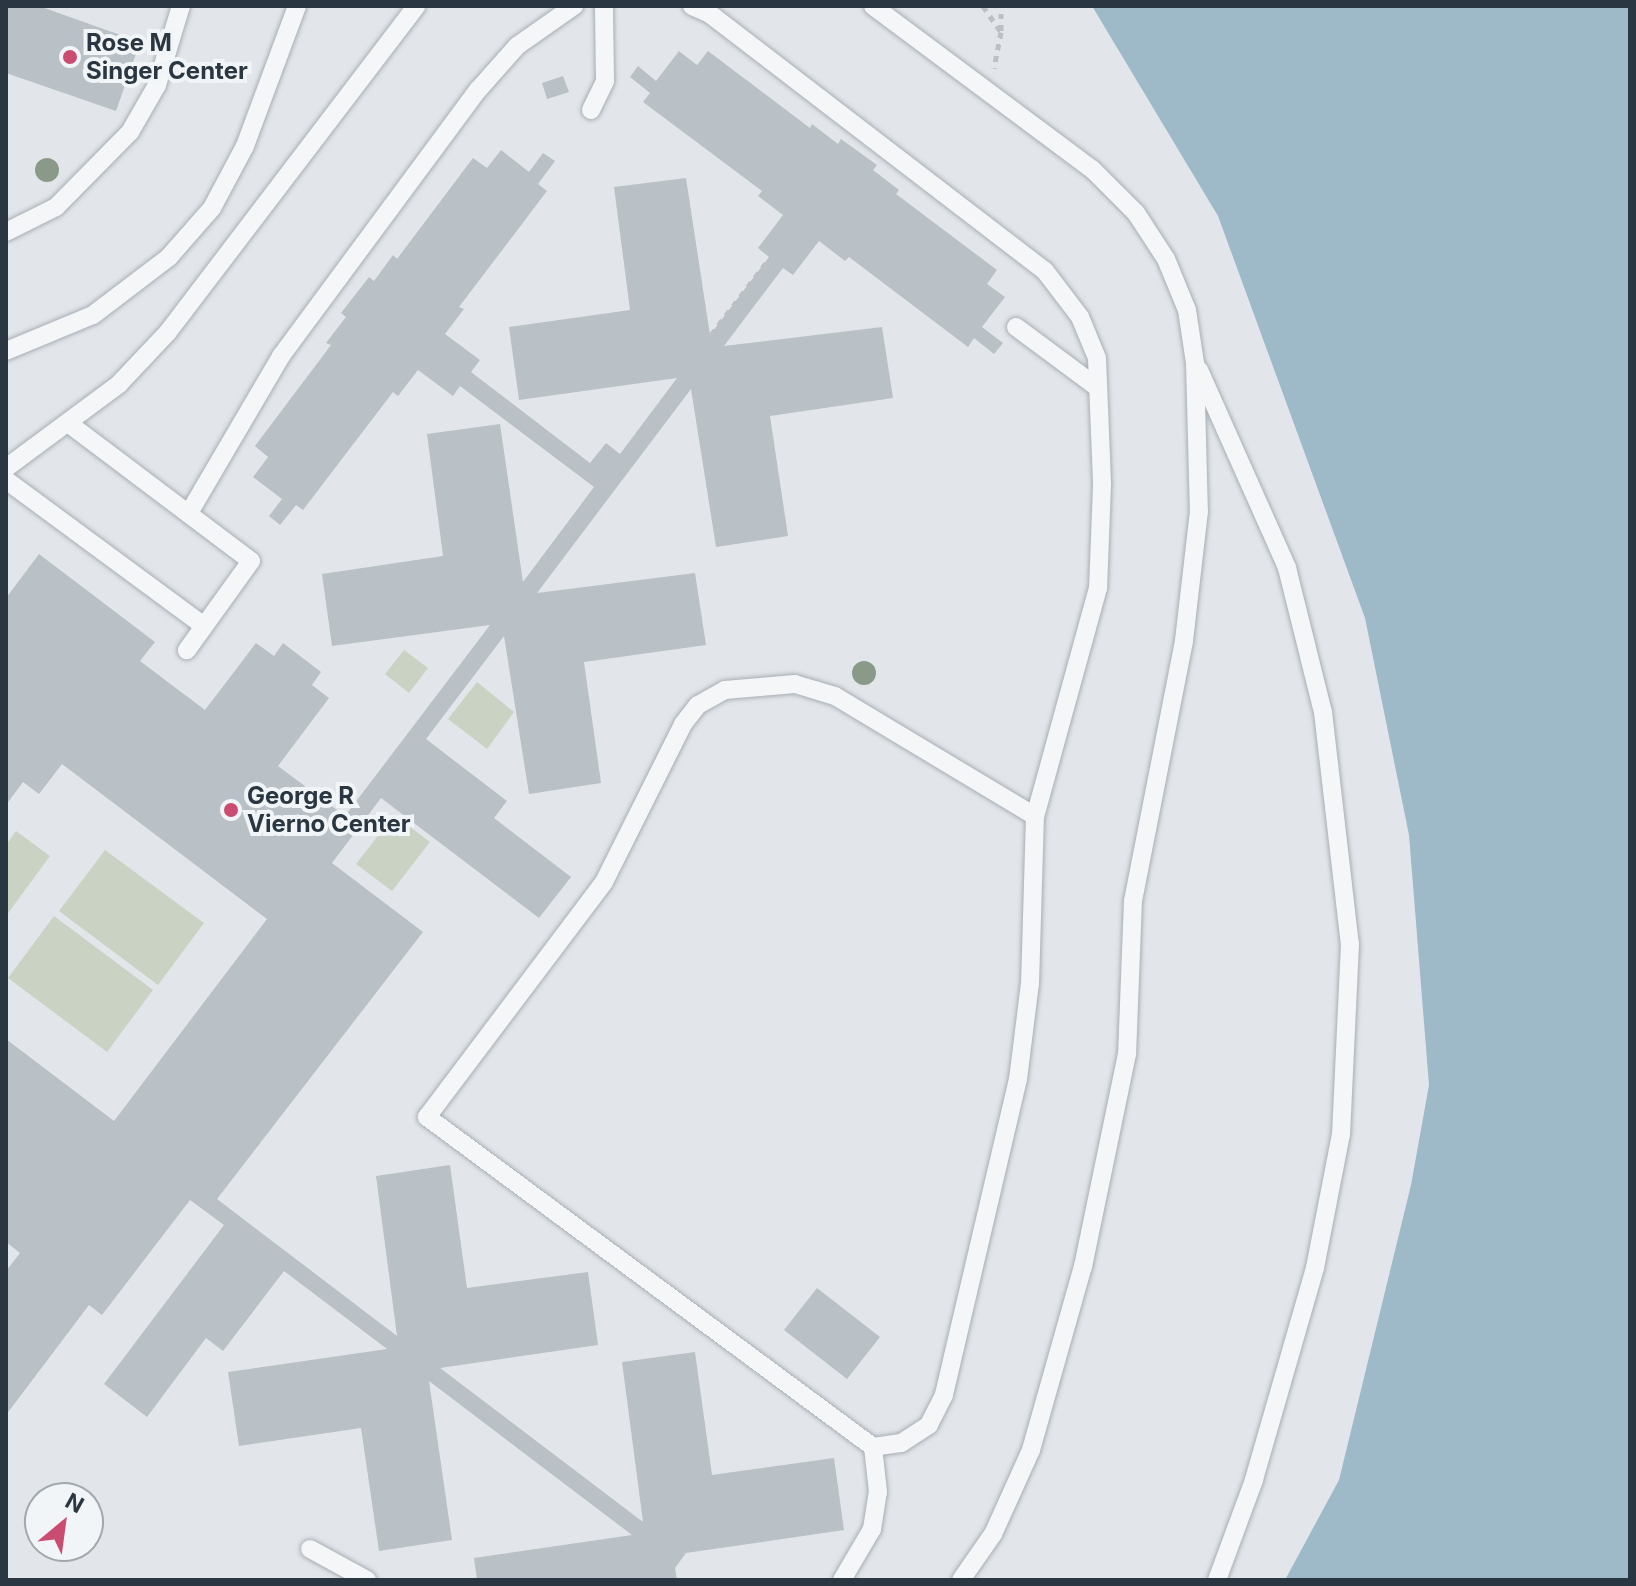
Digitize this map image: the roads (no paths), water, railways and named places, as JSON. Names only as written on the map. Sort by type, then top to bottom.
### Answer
[{"type":"lane","points":[[6,232],[56,207],[130,132],[157,85],[181,6]]},
{"type":"lane","points":[[6,351],[93,315],[169,257],[212,208],[245,146],[297,6]]},
{"type":"lane","points":[[6,468],[119,384],[168,332],[416,6]]},
{"type":"lane","points":[[189,513],[281,356],[478,90],[517,46],[574,6]]},
{"type":"lane","points":[[591,110],[605,81],[604,6]]},
{"type":"lane","points":[[692,6],[710,14],[1045,271],[1080,317],[1097,358],[1098,588],[1035,816],[1030,983],[1018,1079],[957,1357],[929,1425],[901,1443],[873,1447],[427,1117],[604,882],[683,724],[698,705],[725,690],[795,684],[835,696],[1035,816]]},
{"type":"lane","points":[[873,6],[1093,170],[1136,213],[1166,259],[1187,310],[1195,363],[1199,511],[1184,641],[1133,900],[1127,1054],[1083,1266],[1031,1450],[993,1534],[961,1580]]},
{"type":"lane","points":[[1016,327],[1098,388]]},
{"type":"lane","points":[[1195,363],[1287,568],[1323,712],[1350,944],[1341,1134],[1315,1268],[1254,1480],[1217,1580]]},
{"type":"lane","points":[[68,423],[251,561],[187,650]]},
{"type":"lane","points":[[6,480],[204,626]]},
{"type":"lane","points":[[842,1580],[872,1529],[878,1492],[873,1447]]},
{"type":"lane","points":[[310,1549],[367,1580]]},
{"type":"water","points":[[1092,6],[1630,6],[1630,1580],[1285,1580],[1339,1480],[1411,1185],[1429,1085],[1409,835],[1365,618],[1218,216]]},
{"type":"place","name":"Rose M Singer Center","points":[[70,57]]},
{"type":"place","name":"George R Vierno Center","points":[[231,810]]}]
